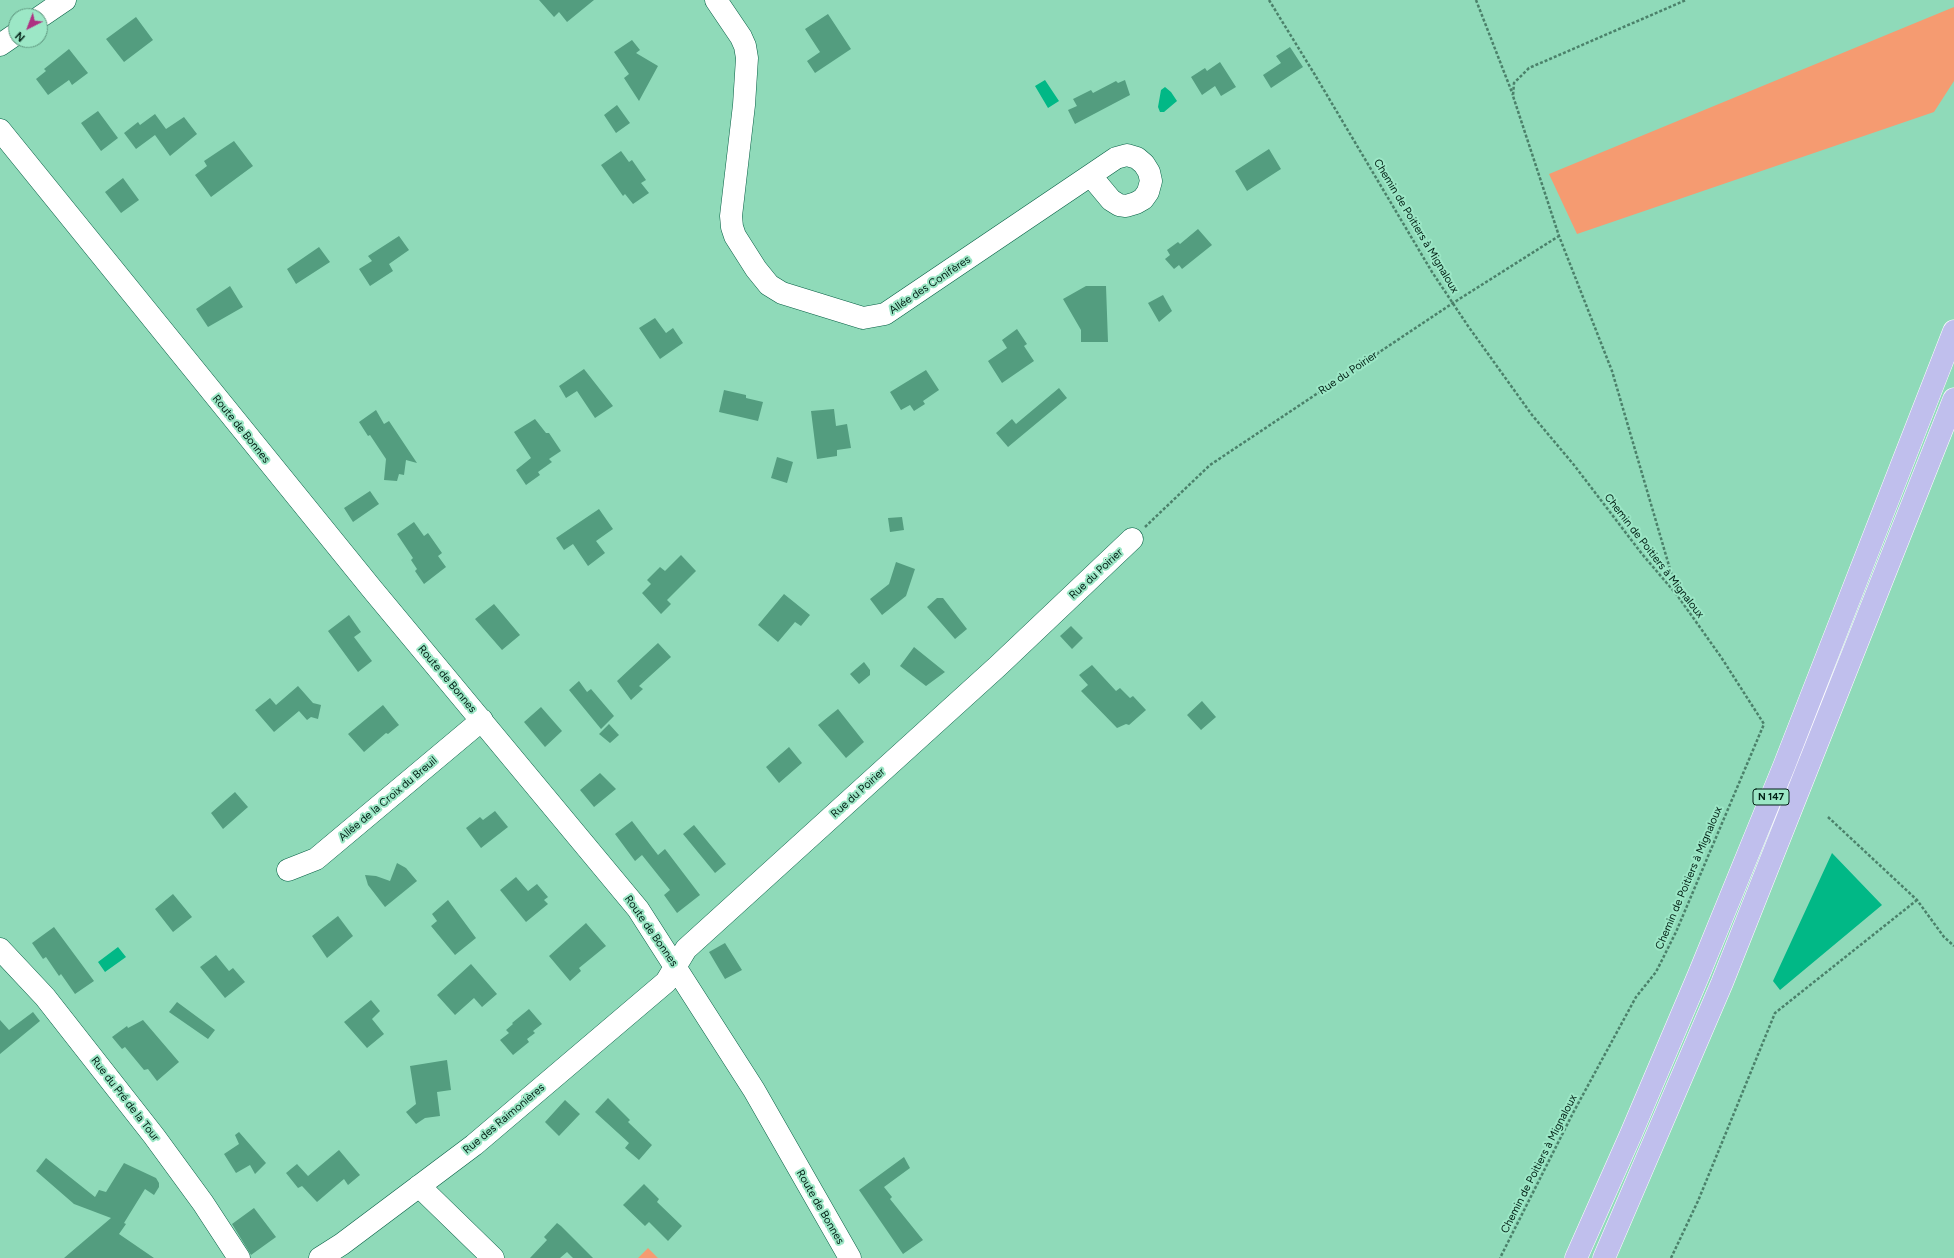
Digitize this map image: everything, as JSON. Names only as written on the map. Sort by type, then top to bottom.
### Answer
[{"type":"highway","name":"N 147","points":[[1576,1258],[1631,1134],[1708,952],[1954,331]]},
{"type":"highway","name":"N 147","points":[[1604,1258],[1722,983],[1954,399]]},
{"type":"street","points":[[48,12],[65,0]]},
{"type":"street","name":"Allée des Conifères","points":[[716,0],[741,37],[745,46],[747,58],[744,104],[731,216],[732,226],[735,236],[756,269],[769,285],[782,293],[863,318],[886,314],[1091,176]]},
{"type":"street","name":"Route de Bonnes","points":[[0,130],[372,589],[638,909],[754,1090],[850,1258]]},
{"type":"street","name":"Rue du Poirier","points":[[675,966],[686,949],[998,666],[1132,539]]},
{"type":"street","name":"Allée de la Croix du Breuil","points":[[288,870],[316,859],[482,720]]},
{"type":"street","name":"Rue du Pré de la Tour","points":[[0,949],[45,997],[154,1136],[203,1203],[239,1258]]},
{"type":"street","name":"Rue des Raimonières","points":[[320,1258],[342,1244],[474,1145],[666,982],[675,966]]},
{"type":"street","points":[[419,1186],[493,1258]]},
{"type":"path","name":"Chemin de Poitiers à Mignaloux","points":[[1269,0],[1432,272],[1453,303],[1532,415],[1574,465],[1642,554],[1677,595],[1721,657],[1764,724],[1676,932],[1656,972],[1636,997],[1628,1011],[1573,1113],[1500,1258]]},
{"type":"path","points":[[1476,0],[1513,96],[1559,236],[1612,371],[1677,595]]},
{"type":"path","points":[[1513,96],[1514,83],[1529,68],[1686,0]]},
{"type":"path","name":"Rue du Poirier","points":[[1132,539],[1210,465],[1453,303],[1559,236]]},
{"type":"path","points":[[1828,817],[1917,900],[1944,937],[1954,946]]},
{"type":"path","points":[[1671,1258],[1698,1201],[1775,1013],[1917,900]]},
{"type":"shaded area","points":[[1954,7],[1954,81],[1934,112],[1577,234],[1549,174]]},
{"type":"shaded area","points":[[1045,80],[1059,101],[1048,108],[1035,86]]},
{"type":"shaded area","points":[[1165,87],[1171,92],[1177,101],[1164,112],[1160,112],[1158,107],[1161,90]]},
{"type":"shaded area","points":[[1832,853],[1882,905],[1780,990],[1773,981]]},
{"type":"shaded area","points":[[118,947],[126,957],[105,972],[98,962]]},
{"type":"shaded area","points":[[648,1248],[658,1258],[638,1258]]},
{"type":"building","points":[[539,0],[594,0],[567,22],[559,12],[554,17]]},
{"type":"building","points":[[828,14],[851,49],[815,73],[807,61],[820,52],[805,29]]},
{"type":"building","points":[[136,17],[153,40],[124,62],[106,39]]},
{"type":"building","points":[[632,40],[640,50],[636,53],[658,66],[639,101],[624,78],[629,74],[614,52]]},
{"type":"building","points":[[1290,47],[1303,67],[1271,88],[1263,75],[1281,63],[1276,56]]},
{"type":"building","points":[[69,49],[88,73],[72,85],[69,80],[48,95],[36,79],[46,71],[44,69]]},
{"type":"building","points":[[1220,62],[1236,87],[1221,96],[1215,86],[1202,95],[1191,77],[1205,68],[1207,71]]},
{"type":"building","points":[[1125,80],[1130,95],[1075,124],[1068,110],[1077,106],[1073,99],[1091,90],[1093,93],[1116,81],[1118,83]]},
{"type":"building","points":[[617,105],[630,123],[616,133],[604,115]]},
{"type":"building","points":[[98,111],[118,138],[101,151],[81,123]]},
{"type":"building","points":[[155,114],[166,129],[184,117],[197,134],[170,156],[155,135],[136,149],[124,133],[138,122],[140,125]]},
{"type":"building","points":[[234,141],[253,166],[211,197],[195,175],[207,166],[204,161]]},
{"type":"building","points":[[1269,149],[1281,169],[1247,191],[1235,171]]},
{"type":"building","points":[[621,151],[629,162],[632,160],[646,180],[641,183],[649,193],[633,204],[625,194],[623,196],[601,165]]},
{"type":"building","points":[[123,178],[139,200],[121,213],[105,192]]},
{"type":"building","points":[[1198,229],[1212,245],[1182,269],[1179,265],[1174,269],[1165,259],[1170,255],[1167,250],[1178,242],[1180,244]]},
{"type":"building","points":[[399,236],[409,250],[389,264],[393,271],[370,286],[359,269],[372,261],[368,256]]},
{"type":"building","points":[[319,247],[330,262],[296,284],[287,269]]},
{"type":"building","points":[[230,286],[243,307],[208,327],[196,309]]},
{"type":"building","points":[[1086,286],[1106,286],[1108,342],[1081,342],[1081,330],[1063,299]]},
{"type":"building","points":[[1163,295],[1172,311],[1159,322],[1148,303]]},
{"type":"building","points":[[655,318],[666,333],[673,328],[683,343],[660,359],[639,328]]},
{"type":"building","points":[[1017,329],[1027,344],[1024,346],[1034,361],[1002,383],[988,361],[1007,348],[1002,340]]},
{"type":"building","points":[[584,369],[613,406],[595,418],[577,391],[566,398],[559,386]]},
{"type":"building","points":[[926,370],[939,390],[923,401],[925,404],[914,411],[910,405],[901,410],[890,392]]},
{"type":"building","points":[[1059,388],[1067,398],[1008,447],[996,433],[1012,419],[1016,424]]},
{"type":"building","points":[[724,390],[746,395],[746,398],[763,402],[758,421],[719,412]]},
{"type":"building","points":[[834,409],[836,426],[847,424],[851,448],[837,450],[837,456],[817,459],[811,411]]},
{"type":"building","points":[[376,410],[384,424],[389,421],[417,463],[406,460],[404,475],[399,474],[397,481],[384,480],[386,459],[370,435],[368,436],[359,422]]},
{"type":"building","points":[[535,419],[546,433],[549,433],[561,451],[549,459],[552,462],[538,472],[540,475],[526,485],[516,470],[531,458],[514,432]]},
{"type":"building","points":[[777,457],[793,462],[787,483],[771,478]]},
{"type":"building","points":[[370,491],[379,504],[353,522],[344,508]]},
{"type":"building","points":[[599,509],[613,529],[596,541],[605,553],[588,566],[573,544],[564,550],[556,538]]},
{"type":"building","points":[[902,517],[904,530],[890,532],[888,518]]},
{"type":"building","points":[[414,522],[424,536],[428,533],[442,553],[438,556],[446,567],[424,584],[415,571],[417,569],[411,560],[413,558],[397,534]]},
{"type":"building","points":[[681,555],[696,571],[667,600],[671,604],[661,614],[642,593],[651,584],[647,580],[660,567],[665,571]]},
{"type":"building","points":[[896,562],[915,569],[906,596],[882,615],[870,599],[889,584]]},
{"type":"building","points":[[784,594],[810,615],[801,626],[795,622],[778,642],[758,625]]},
{"type":"building","points":[[937,598],[943,598],[967,629],[955,639],[927,607]]},
{"type":"building","points":[[494,604],[520,635],[502,650],[475,619]]},
{"type":"building","points":[[349,615],[361,632],[354,637],[372,661],[358,672],[328,631]]},
{"type":"building","points":[[1071,626],[1083,638],[1072,649],[1060,636]]},
{"type":"building","points":[[658,643],[671,657],[639,686],[643,689],[631,700],[617,681]]},
{"type":"building","points":[[914,647],[945,672],[926,686],[900,666]]},
{"type":"building","points":[[864,662],[870,670],[870,675],[859,684],[850,674]]},
{"type":"building","points":[[1092,665],[1116,691],[1120,688],[1130,698],[1133,696],[1146,710],[1129,725],[1126,724],[1117,728],[1081,691],[1088,685],[1079,675]]},
{"type":"building","points":[[579,681],[587,692],[591,689],[614,716],[601,729],[569,690]]},
{"type":"building","points":[[298,686],[313,703],[321,705],[318,719],[311,717],[307,720],[299,711],[274,732],[255,710],[270,698],[276,705]]},
{"type":"building","points":[[1202,701],[1216,717],[1201,730],[1187,715]]},
{"type":"building","points":[[383,705],[399,725],[388,734],[386,733],[364,752],[348,734]]},
{"type":"building","points":[[541,707],[562,731],[545,747],[524,722]]},
{"type":"building","points":[[838,709],[864,742],[846,758],[818,725]]},
{"type":"building","points":[[609,724],[619,735],[610,743],[599,734]]},
{"type":"building","points":[[789,747],[802,763],[779,783],[766,767]]},
{"type":"building","points":[[600,773],[616,789],[594,807],[580,790]]},
{"type":"building","points":[[235,792],[248,807],[223,829],[211,813]]},
{"type":"building","points":[[495,811],[508,827],[481,848],[466,828],[480,817],[483,820]]},
{"type":"building","points":[[632,821],[658,855],[665,849],[700,895],[677,913],[664,895],[670,890],[642,855],[635,861],[615,834]]},
{"type":"building","points":[[694,825],[726,864],[715,873],[683,834]]},
{"type":"building","points":[[397,863],[406,868],[417,881],[385,907],[368,885],[365,875],[376,876],[390,881]]},
{"type":"building","points":[[516,877],[528,891],[537,884],[548,897],[544,900],[548,904],[526,922],[500,890]]},
{"type":"building","points":[[173,894],[192,917],[173,932],[155,909]]},
{"type":"building","points":[[448,900],[476,938],[455,955],[431,926],[437,921],[432,914]]},
{"type":"building","points":[[338,916],[353,936],[327,958],[312,936]]},
{"type":"building","points":[[586,923],[606,946],[579,968],[581,971],[570,981],[549,956]]},
{"type":"building","points":[[54,927],[94,981],[75,994],[61,974],[59,976],[46,957],[43,959],[32,943]]},
{"type":"building","points":[[725,943],[742,970],[725,979],[709,952]]},
{"type":"building","points":[[216,955],[229,971],[233,968],[245,982],[225,998],[200,967]]},
{"type":"building","points":[[471,964],[497,994],[482,1007],[474,998],[455,1015],[437,995]]},
{"type":"building","points":[[371,1000],[380,1011],[372,1019],[384,1034],[367,1048],[344,1022]]},
{"type":"building","points":[[177,1002],[215,1030],[208,1039],[169,1012]]},
{"type":"building","points":[[529,1009],[542,1024],[533,1031],[535,1033],[527,1039],[529,1042],[513,1055],[500,1040],[509,1033],[506,1030],[513,1024],[512,1023]]},
{"type":"building","points":[[33,1012],[40,1021],[0,1054],[0,1020],[9,1030]]},
{"type":"building","points":[[143,1020],[179,1062],[157,1081],[148,1069],[144,1070],[125,1047],[122,1049],[112,1037],[127,1026],[128,1028]]},
{"type":"building","points":[[447,1060],[451,1090],[437,1092],[440,1116],[425,1118],[416,1124],[406,1112],[416,1104],[410,1066]]},
{"type":"building","points":[[608,1098],[630,1120],[628,1122],[652,1145],[639,1160],[625,1148],[629,1143],[595,1112]]},
{"type":"building","points":[[565,1100],[580,1114],[559,1136],[545,1122]]},
{"type":"building","points":[[239,1132],[266,1163],[255,1174],[250,1165],[236,1173],[224,1154],[239,1144],[235,1135]]},
{"type":"building","points":[[339,1150],[360,1175],[348,1185],[344,1179],[317,1202],[302,1186],[298,1188],[286,1173],[297,1164],[308,1176]]},
{"type":"building","points":[[904,1157],[910,1168],[884,1187],[892,1197],[890,1199],[923,1240],[903,1254],[859,1190]]},
{"type":"building","points":[[46,1158],[95,1197],[99,1190],[106,1192],[124,1163],[156,1178],[159,1183],[159,1187],[154,1195],[145,1189],[119,1234],[154,1258],[64,1258],[111,1218],[74,1204],[36,1171]]},
{"type":"building","points":[[644,1184],[659,1199],[657,1202],[682,1226],[668,1241],[649,1222],[645,1226],[623,1205]]},
{"type":"building","points":[[254,1208],[276,1237],[251,1255],[232,1224]]},
{"type":"building","points":[[557,1223],[593,1258],[573,1258],[567,1252],[560,1258],[530,1258],[547,1240],[544,1237]]}]
